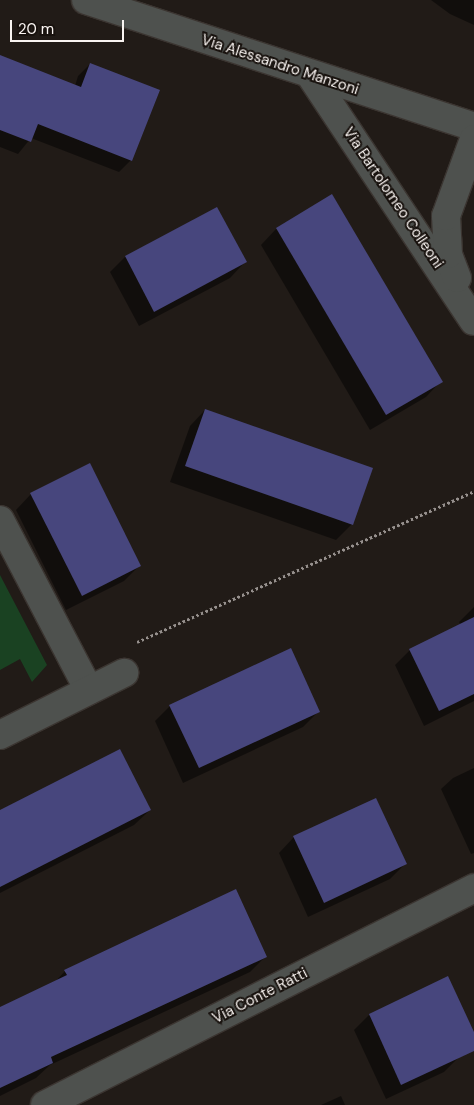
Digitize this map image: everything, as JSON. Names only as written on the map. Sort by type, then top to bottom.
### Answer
[{"type":"street","name":"Via Alessandro Manzoni","points":[[86,0],[311,76],[473,126]]},
{"type":"street","name":"Via Bartolomeo Colleoni","points":[[311,76],[474,320]]},
{"type":"street","name":"Via Bartolomeo Colleoni","points":[[473,126],[450,202],[446,230],[448,254],[474,320]]},
{"type":"street","points":[[0,520],[89,690]]},
{"type":"street","points":[[0,735],[124,673]]},
{"type":"street","name":"Via Conte Ratti","points":[[45,1105],[474,888]]},
{"type":"path","points":[[124,673],[135,644],[474,491]]},
{"type":"green space","points":[[0,575],[47,665],[32,682],[20,659],[0,670]]},
{"type":"building","points":[[0,55],[81,87],[90,63],[160,90],[132,161],[38,124],[31,142],[0,130]]},
{"type":"building","points":[[332,194],[443,382],[386,415],[276,228]]},
{"type":"building","points":[[217,207],[247,262],[154,312],[125,256]]},
{"type":"building","points":[[205,409],[373,468],[353,525],[185,466]]},
{"type":"building","points":[[90,463],[141,566],[82,596],[30,493]]},
{"type":"building","points":[[474,617],[474,694],[439,711],[409,649]]},
{"type":"building","points":[[291,648],[320,712],[199,768],[169,705]]},
{"type":"building","points":[[120,749],[151,810],[0,887],[0,810]]},
{"type":"building","points":[[376,798],[407,864],[324,903],[293,836]]},
{"type":"building","points":[[236,889],[267,957],[51,1057],[53,1063],[0,1088],[0,1007],[67,975],[64,970]]},
{"type":"building","points":[[448,976],[474,1032],[474,1051],[401,1085],[369,1014]]}]
